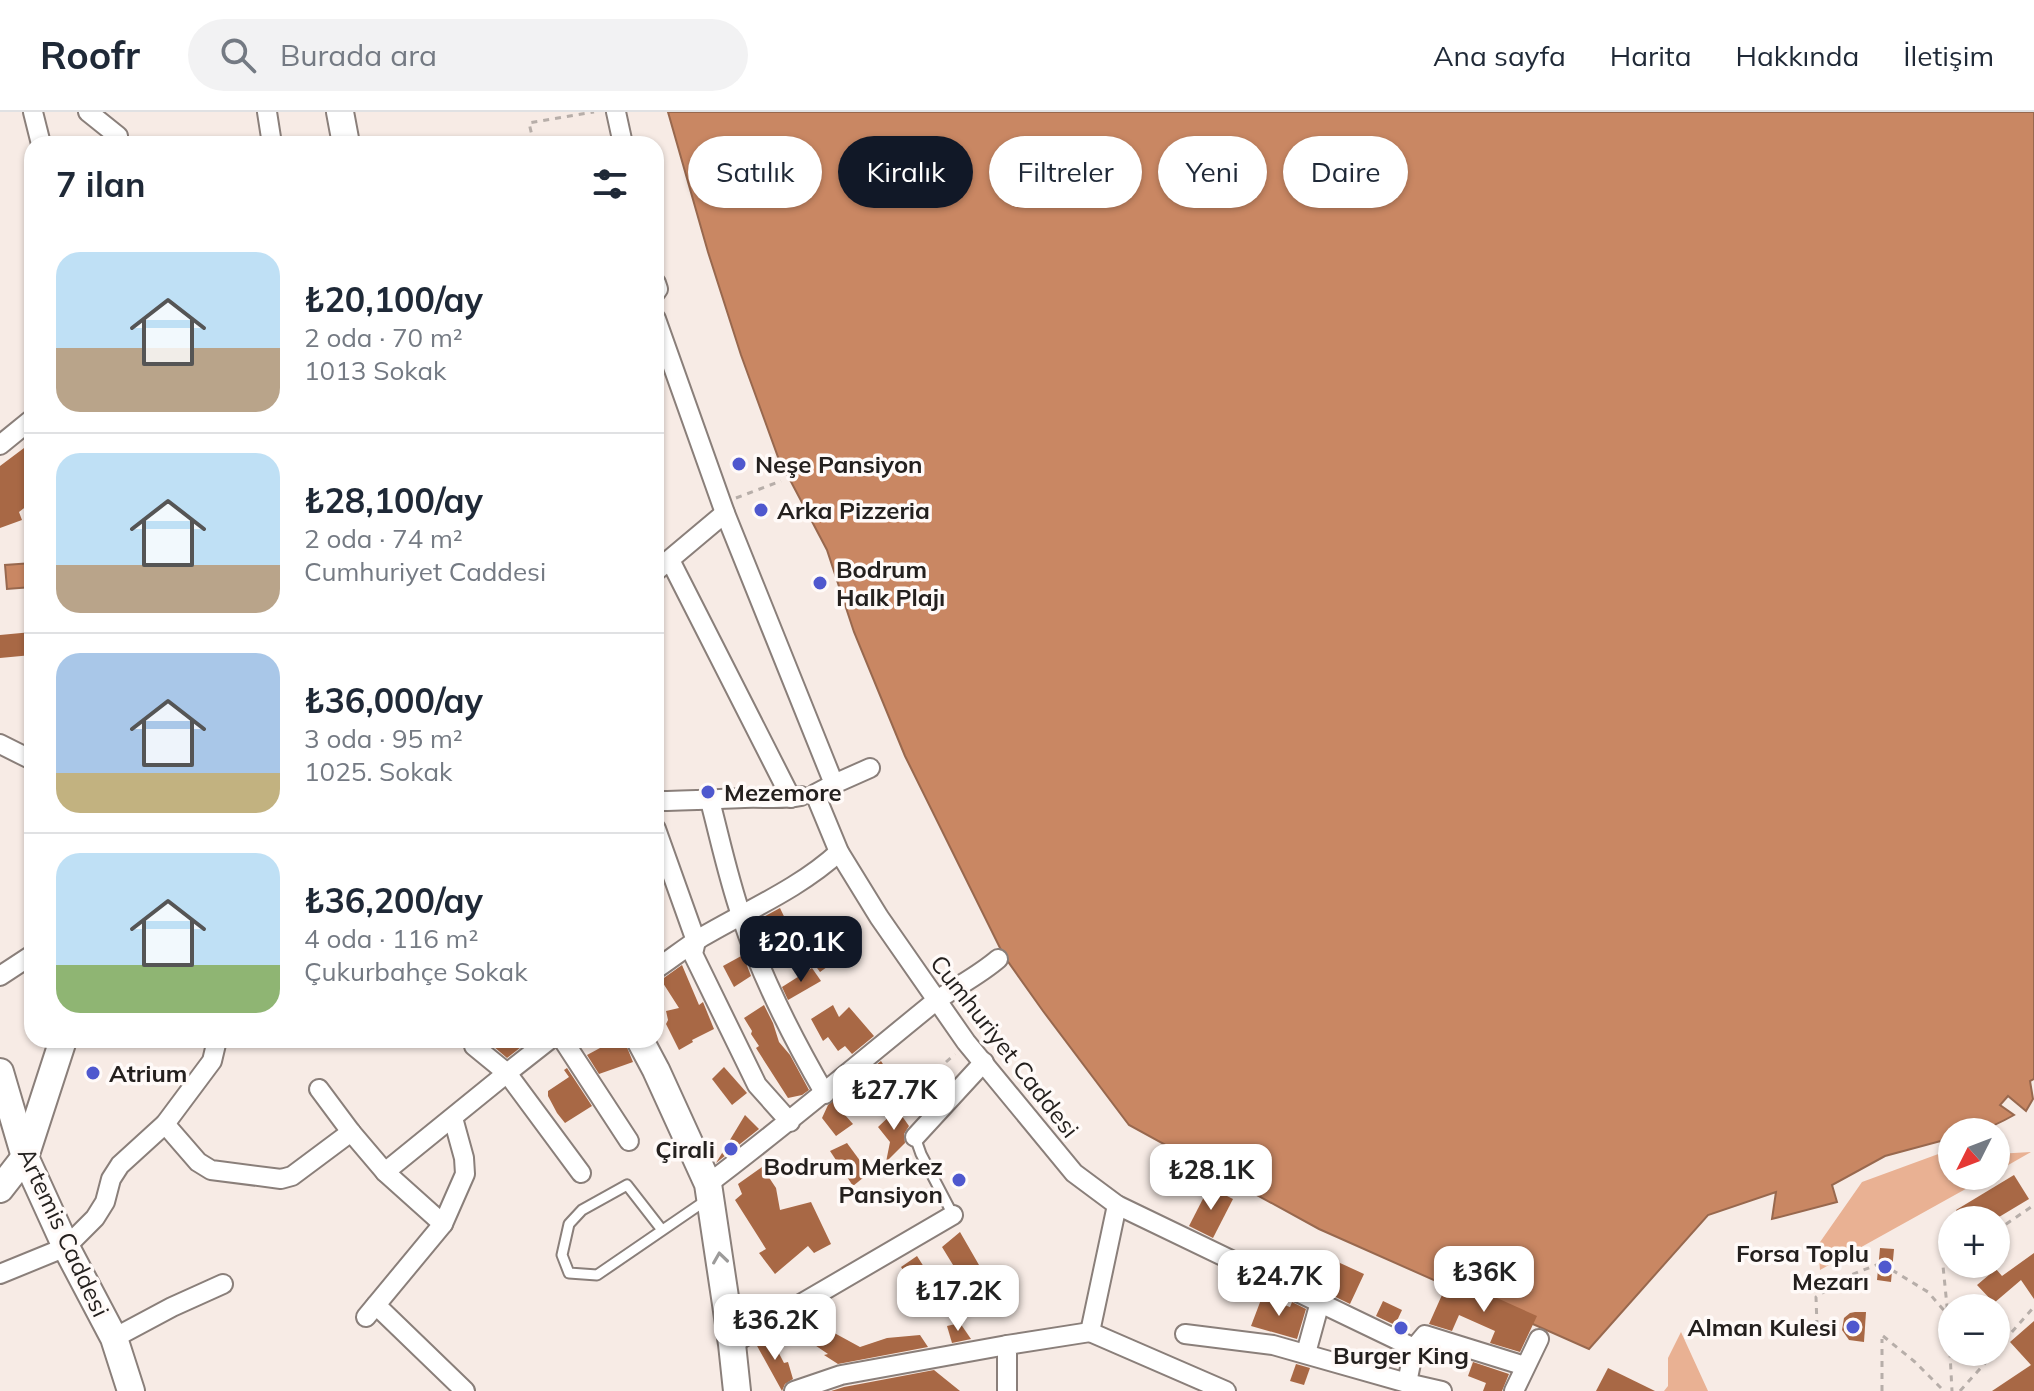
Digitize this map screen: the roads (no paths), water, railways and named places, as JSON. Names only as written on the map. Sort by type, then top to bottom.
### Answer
[{"type":"street","points":[[33,112],[39,136]]},
{"type":"street","points":[[88,112],[118,136]]},
{"type":"street","points":[[267,112],[271,136]]},
{"type":"street","points":[[340,112],[344,136]]},
{"type":"street","points":[[616,112],[621,136]]},
{"type":"street","points":[[664,342],[723,508],[834,784]]},
{"type":"street","points":[[0,445],[24,426]]},
{"type":"street","points":[[664,565],[723,508]]},
{"type":"street","points":[[664,568],[791,798]]},
{"type":"street","points":[[0,744],[24,756]]},
{"type":"street","points":[[664,801],[791,798],[815,794],[870,768]]},
{"type":"street","name":"Cumhuriyet Caddesi","points":[[815,794],[839,852],[936,1002],[1074,1173],[1117,1205],[1414,1348]]},
{"type":"street","points":[[710,801],[741,917],[757,958],[797,1046],[825,1094]]},
{"type":"street","points":[[664,851],[696,941],[693,954],[757,1085],[790,1122]]},
{"type":"street","points":[[664,963],[696,941],[822,868],[839,852]]},
{"type":"street","points":[[710,1191],[936,1002],[998,959]]},
{"type":"street","points":[[0,976],[24,960]]},
{"type":"street","points":[[0,1189],[25,1157],[60,1048]]},
{"type":"street","points":[[0,1274],[66,1247],[95,1218],[120,1165],[165,1124],[212,1061],[215,1048]]},
{"type":"street","points":[[476,1048],[507,1073],[581,1173]]},
{"type":"street","points":[[385,1172],[539,1048]]},
{"type":"street","points":[[568,1048],[629,1141]]},
{"type":"street","points":[[644,1048],[710,1191],[737,1391]]},
{"type":"street","points":[[915,1137],[984,1062]]},
{"type":"street","name":"Artemis Caddesi","points":[[0,1072],[25,1157],[66,1247],[114,1338],[131,1391]]},
{"type":"street","points":[[319,1089],[385,1172],[443,1224]]},
{"type":"street","points":[[453,1118],[465,1174],[443,1224],[371,1311],[465,1391]]},
{"type":"street","points":[[165,1124],[198,1162],[211,1170],[281,1179],[292,1176],[351,1132]]},
{"type":"street","points":[[1090,1332],[1117,1205]]},
{"type":"street","points":[[732,1344],[953,1215]]},
{"type":"street","points":[[114,1338],[223,1284]]},
{"type":"street","points":[[1306,1353],[1320,1302]]},
{"type":"street","points":[[794,1391],[841,1375],[1090,1332],[1226,1391]]},
{"type":"street","points":[[1185,1334],[1273,1345],[1442,1391]]},
{"type":"street","points":[[1407,1383],[1414,1348],[1425,1335],[1525,1366]]},
{"type":"street","points":[[1514,1391],[1539,1339]]},
{"type":"street","points":[[1007,1345],[1007,1391]]},
{"type":"lane","points":[[915,1137],[953,1215]]},
{"type":"lane","points":[[662,1230],[627,1185],[582,1210],[569,1224],[562,1255],[569,1273],[597,1275],[662,1230],[710,1191]]},
{"type":"place","name":"Neşe Pansiyon","points":[[739,464]]},
{"type":"place","name":"Arka Pizzeria","points":[[761,510]]},
{"type":"place","name":"Bodrum Halk Plajı","points":[[820,583]]},
{"type":"place","name":"Mezemore","points":[[708,792]]},
{"type":"place","name":"Atrium","points":[[93,1073]]},
{"type":"place","name":"Çirali","points":[[731,1149]]},
{"type":"place","name":"Bodrum Merkez Pansiyon","points":[[959,1180]]},
{"type":"place","name":"Forsa Toplu Mezarı","points":[[1885,1267]]},
{"type":"place","name":"Alman Kulesi","points":[[1853,1327]]},
{"type":"place","name":"Burger King","points":[[1401,1328]]}]
